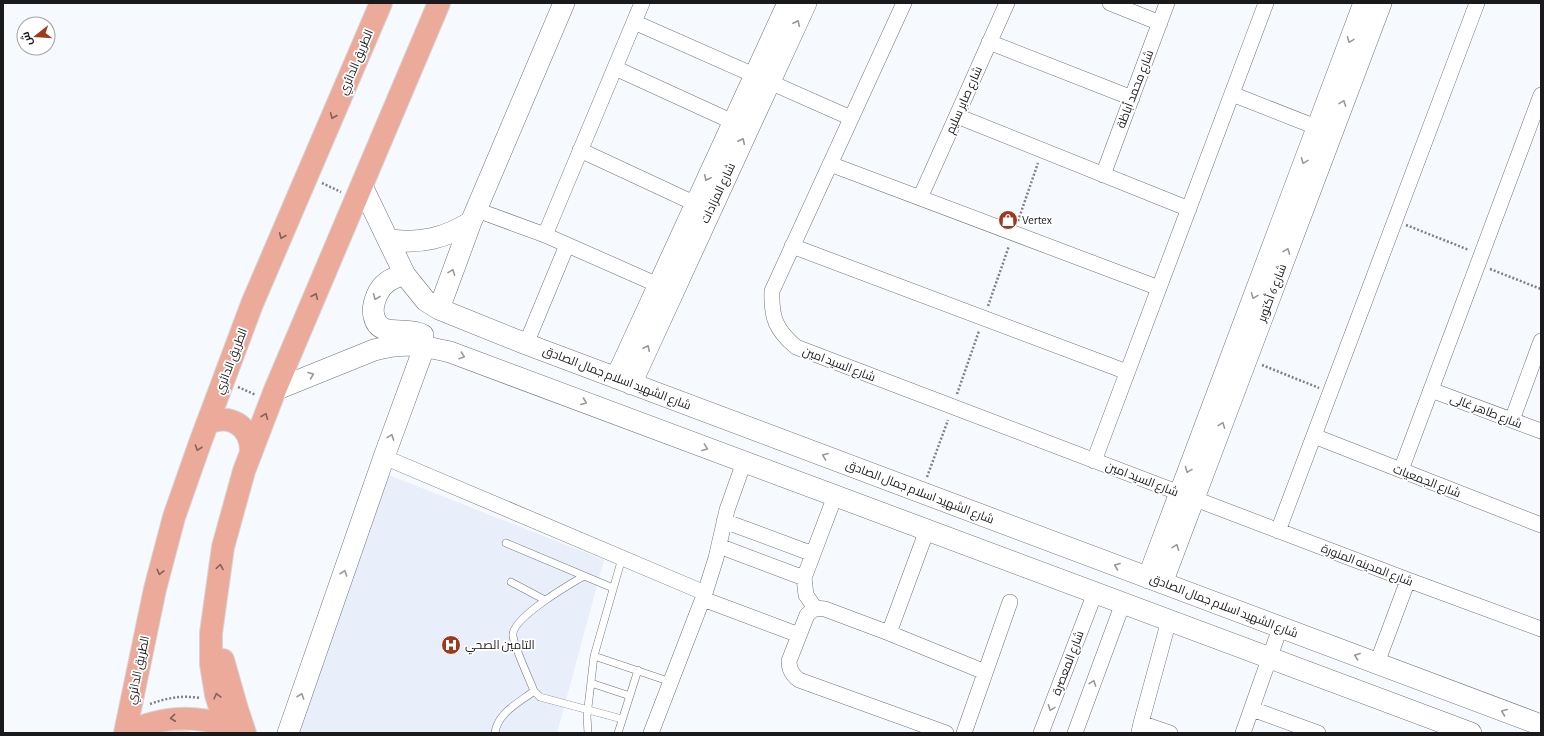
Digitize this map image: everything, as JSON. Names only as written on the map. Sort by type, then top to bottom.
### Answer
[{"type":"main road","name":"الطريق الدائري","points":[[126,733],[155,589],[174,517],[252,304],[381,3]]},
{"type":"main road","points":[[227,729],[216,695],[213,680],[211,664],[211,633],[223,547],[244,471],[273,395],[439,3]]},
{"type":"main road","points":[[207,424],[223,419],[239,424],[250,438],[251,451]]},
{"type":"main road","points":[[211,633],[221,655],[245,733]]},
{"type":"main road","points":[[126,733],[152,722],[174,718],[196,718],[227,729]]},
{"type":"street","points":[[439,309],[474,216],[564,3]]},
{"type":"street","points":[[545,235],[642,3]]},
{"type":"street","name":"شارع المزادات","points":[[624,381],[762,79],[788,3]]},
{"type":"street","name":"شارع المزادات","points":[[624,381],[658,286],[733,122],[762,79],[806,3]]},
{"type":"street","name":"شارع السيد امين","points":[[904,3],[772,291],[771,308],[775,323],[784,337],[796,347],[1187,497]]},
{"type":"street","name":"شارع صابر سليم","points":[[920,198],[1007,3]]},
{"type":"street","points":[[1110,3],[1160,22]]},
{"type":"street","name":"شارع محمد أباظة","points":[[1103,175],[1167,3]]},
{"type":"street","points":[[1094,461],[1266,3]]},
{"type":"street","name":"شارع 6 أكتوبر","points":[[1187,497],[1247,359],[1324,130],[1364,3]]},
{"type":"street","name":"شارع 6 أكتوبر","points":[[1155,580],[1324,130],[1381,3]]},
{"type":"street","points":[[1278,531],[1477,3]]},
{"type":"street","points":[[634,22],[851,118]]},
{"type":"street","points":[[989,42],[1132,98]]},
{"type":"street","points":[[615,68],[733,122]]},
{"type":"street","points":[[1232,94],[1324,130]]},
{"type":"street","points":[[1401,470],[1541,95]]},
{"type":"street","points":[[957,116],[1189,209]]},
{"type":"street","points":[[580,150],[696,204]]},
{"type":"street","points":[[830,164],[1159,288]]},
{"type":"street","name":"شارع الشهيد اسلام جمال الصادق","points":[[359,192],[390,240],[405,275],[426,301],[439,309],[551,354],[1541,725]]},
{"type":"street","points":[[390,240],[407,242],[441,238],[474,216],[545,235],[658,286]]},
{"type":"street","points":[[526,344],[567,245]]},
{"type":"street","points":[[792,246],[1128,372]]},
{"type":"street","points":[[288,733],[384,457],[428,346],[424,336],[418,332],[409,330],[384,330],[375,322],[373,307],[378,293],[392,279],[405,275]]},
{"type":"street","points":[[1512,420],[1541,341]]},
{"type":"street","points":[[273,395],[374,350],[400,345],[428,346],[468,358],[1169,620],[1458,731]]},
{"type":"street","points":[[540,386],[551,354]]},
{"type":"street","name":"شارع طاهر غالى","points":[[1431,390],[1541,431]]},
{"type":"street","name":"شارع الجمعيات","points":[[1314,436],[1541,525]]},
{"type":"street","points":[[384,457],[622,558],[704,596],[799,634]]},
{"type":"street","points":[[651,733],[704,596],[719,546],[724,521],[744,462]]},
{"type":"street","points":[[815,608],[806,595],[804,578],[835,496]]},
{"type":"street","name":"شارع المدينه المنورة","points":[[1187,497],[1541,629]]},
{"type":"street","points":[[970,546],[982,515]]},
{"type":"street","points":[[724,521],[813,554]]},
{"type":"street","points":[[889,633],[927,530]]},
{"type":"street","points":[[719,546],[804,578]]},
{"type":"street","points":[[1377,663],[1408,580]]},
{"type":"street","name":"شارع المعصرة","points":[[1041,733],[1095,593]]},
{"type":"street","points":[[964,733],[1010,602]]},
{"type":"street","points":[[1075,733],[1122,603]]},
{"type":"street","points":[[946,733],[799,680],[791,672],[789,661],[807,615],[815,608],[825,609],[985,672]]},
{"type":"street","points":[[1169,620],[1140,728],[1170,733]]},
{"type":"street","points":[[1243,733],[1280,628]]},
{"type":"street","points":[[1252,709],[1318,733]]},
{"type":"lane","points":[[506,543],[613,588]]},
{"type":"lane","points":[[588,733],[588,709],[594,656],[622,558]]},
{"type":"lane","points":[[584,576],[545,600],[516,626],[513,631],[513,636],[534,691],[540,697],[622,719]]},
{"type":"lane","points":[[511,582],[545,600]]},
{"type":"lane","points":[[594,656],[671,682]]},
{"type":"lane","points":[[618,733],[638,670]]},
{"type":"lane","points":[[591,683],[630,696]]},
{"type":"lane","points":[[495,733],[499,721],[504,713],[534,691]]},
{"type":"path","points":[[307,176],[359,192]]},
{"type":"path","points":[[1395,221],[1541,288]]},
{"type":"path","points":[[1247,359],[1330,392]]},
{"type":"path","points":[[224,380],[273,395]]},
{"type":"shaded area","name":"التامين الصحي","points":[[381,472],[604,560],[557,733],[293,733]]},
{"type":"shaded area","points":[[180,729],[196,733],[161,733]]},
{"type":"place","name":"Vertex","points":[[1008,220]]},
{"type":"place","name":"التامين الصحي","points":[[451,645]]}]
